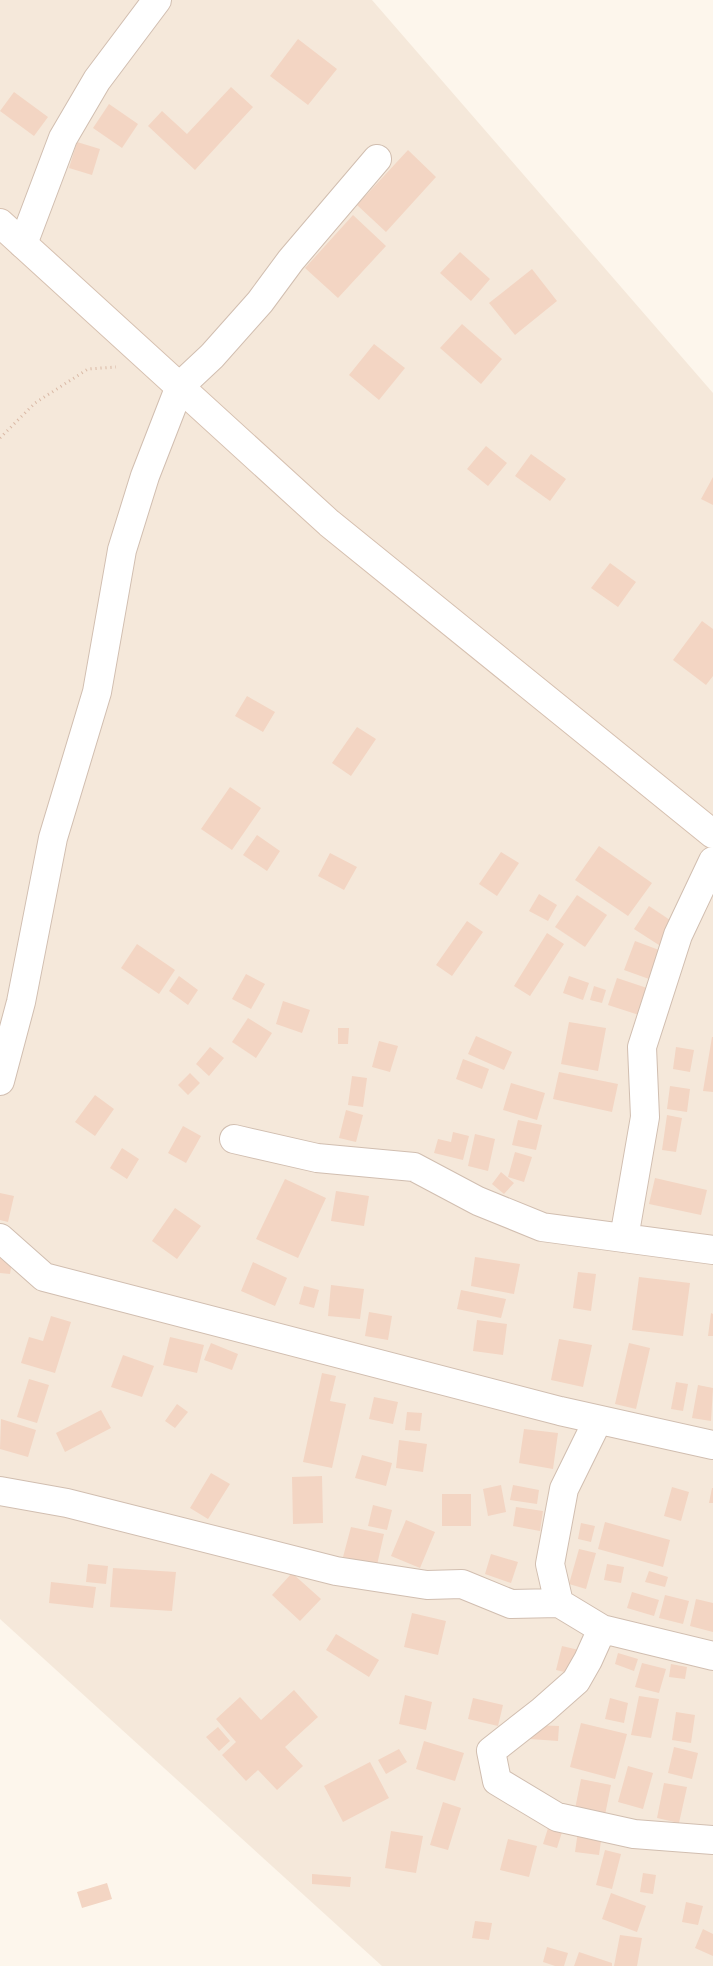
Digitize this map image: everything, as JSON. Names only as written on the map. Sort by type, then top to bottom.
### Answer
[{"type":"street","points":[[23,244],[63,138],[98,80],[157,0]]},
{"type":"street","points":[[0,1081],[21,1002],[53,838],[97,692],[122,550],[145,476],[180,386],[212,356],[260,302],[291,260],[377,159]]},
{"type":"street","points":[[0,223],[329,523],[713,834]]},
{"type":"street","points":[[624,1238],[646,1117],[642,1047],[678,935],[713,861]]},
{"type":"street","points":[[234,1139],[317,1158],[414,1167],[478,1201],[542,1227],[713,1250]]},
{"type":"street","points":[[0,1238],[44,1277],[598,1420],[713,1444]]},
{"type":"street","points":[[559,1603],[550,1564],[564,1489],[598,1420]]},
{"type":"street","points":[[0,1491],[67,1503],[336,1571],[427,1586],[462,1584],[511,1604],[559,1603],[602,1629],[713,1656]]},
{"type":"street","points":[[602,1629],[576,1681],[542,1712],[491,1751],[497,1781],[557,1817],[634,1834],[713,1840]]},
{"type":"path","points":[[0,438],[35,404],[88,369],[156,365]]},
{"type":"shaded area","points":[[0,0],[372,0],[713,393],[713,1966],[382,1966],[0,1619]]},
{"type":"building","points":[[298,39],[337,69],[308,105],[270,76]]},
{"type":"building","points":[[231,87],[253,107],[195,170],[148,126],[162,111],[187,134]]},
{"type":"building","points":[[14,92],[48,117],[34,136],[0,111]]},
{"type":"building","points":[[109,104],[138,124],[122,148],[93,128]]},
{"type":"building","points":[[77,142],[100,149],[92,175],[69,168]]},
{"type":"building","points":[[408,150],[436,177],[386,232],[357,205]]},
{"type":"building","points":[[353,215],[386,246],[338,298],[305,268]]},
{"type":"building","points":[[460,252],[490,279],[471,301],[440,273]]},
{"type":"building","points":[[532,269],[557,301],[515,335],[489,303]]},
{"type":"building","points":[[462,324],[502,359],[481,384],[440,348]]},
{"type":"building","points":[[374,344],[405,368],[379,400],[349,375]]},
{"type":"building","points":[[486,446],[507,463],[488,486],[467,469]]},
{"type":"building","points":[[531,454],[566,479],[550,501],[515,476]]},
{"type":"building","points":[[713,477],[713,505],[701,499]]},
{"type":"building","points":[[610,563],[636,582],[618,607],[591,588]]},
{"type":"building","points":[[702,621],[713,629],[713,676],[706,685],[673,660]]},
{"type":"building","points":[[247,696],[275,712],[263,732],[235,716]]},
{"type":"building","points":[[357,727],[376,739],[351,776],[332,763]]},
{"type":"building","points":[[230,787],[261,808],[232,850],[201,829]]},
{"type":"building","points":[[257,835],[280,851],[267,871],[243,855]]},
{"type":"building","points":[[599,846],[652,883],[628,916],[575,880]]},
{"type":"building","points":[[501,852],[519,863],[497,896],[479,884]]},
{"type":"building","points":[[330,853],[357,867],[344,890],[318,876]]},
{"type":"building","points":[[539,894],[557,905],[548,921],[529,911]]},
{"type":"building","points":[[577,895],[607,915],[585,947],[555,927]]},
{"type":"building","points":[[649,906],[676,924],[662,947],[634,929]]},
{"type":"building","points":[[467,921],[483,932],[452,976],[436,965]]},
{"type":"building","points":[[547,933],[564,944],[530,996],[514,986]]},
{"type":"building","points":[[635,941],[659,950],[649,979],[624,970]]},
{"type":"building","points":[[137,944],[175,970],[159,994],[121,968]]},
{"type":"building","points":[[246,974],[265,984],[251,1009],[232,999]]},
{"type":"building","points":[[179,976],[198,990],[188,1005],[169,991]]},
{"type":"building","points":[[569,976],[589,983],[583,1000],[563,993]]},
{"type":"building","points":[[617,978],[647,988],[639,1015],[608,1005]]},
{"type":"building","points":[[594,986],[606,990],[602,1003],[590,1000]]},
{"type":"building","points":[[283,1001],[310,1010],[302,1033],[276,1024]]},
{"type":"building","points":[[248,1018],[272,1033],[256,1058],[232,1042]]},
{"type":"building","points":[[569,1022],[606,1028],[598,1071],[561,1064]]},
{"type":"building","points":[[338,1028],[349,1028],[348,1044],[338,1044]]},
{"type":"building","points":[[476,1036],[512,1052],[504,1070],[468,1054]]},
{"type":"building","points":[[713,1037],[713,1092],[703,1091]]},
{"type":"building","points":[[379,1041],[398,1046],[390,1072],[372,1067]]},
{"type":"building","points":[[210,1047],[224,1058],[209,1076],[196,1064]]},
{"type":"building","points":[[676,1047],[694,1050],[690,1072],[673,1069]]},
{"type":"building","points":[[463,1059],[489,1069],[482,1089],[456,1079]]},
{"type":"building","points":[[559,1072],[618,1084],[612,1112],[553,1099]]},
{"type":"building","points":[[190,1073],[200,1083],[188,1095],[178,1085]]},
{"type":"building","points":[[352,1076],[367,1078],[363,1107],[348,1105]]},
{"type":"building","points":[[511,1083],[545,1093],[537,1120],[503,1110]]},
{"type":"building","points":[[670,1086],[690,1089],[687,1112],[667,1109]]},
{"type":"building","points":[[95,1095],[114,1109],[95,1136],[75,1122]]},
{"type":"building","points":[[346,1110],[363,1115],[356,1142],[339,1138]]},
{"type":"building","points":[[667,1115],[682,1118],[676,1152],[662,1150]]},
{"type":"building","points":[[518,1120],[542,1125],[536,1150],[512,1145]]},
{"type":"building","points":[[183,1126],[201,1136],[186,1163],[168,1153]]},
{"type":"building","points":[[453,1132],[469,1136],[463,1160],[434,1153],[438,1139],[451,1142]]},
{"type":"building","points":[[475,1134],[495,1139],[488,1171],[468,1166]]},
{"type":"building","points":[[122,1148],[139,1159],[127,1179],[110,1168]]},
{"type":"building","points":[[515,1152],[532,1157],[524,1182],[508,1177]]},
{"type":"building","points":[[501,1172],[514,1183],[504,1194],[492,1184]]},
{"type":"building","points":[[655,1178],[707,1190],[701,1215],[649,1204]]},
{"type":"building","points":[[285,1179],[326,1198],[298,1258],[256,1239]]},
{"type":"building","points":[[336,1191],[369,1196],[364,1226],[331,1221]]},
{"type":"building","points":[[0,1193],[14,1196],[8,1222],[0,1220]]},
{"type":"building","points":[[175,1208],[201,1226],[177,1259],[152,1241]]},
{"type":"building","points":[[0,1255],[13,1257],[10,1274],[0,1273]]},
{"type":"building","points":[[475,1257],[520,1264],[514,1294],[471,1286]]},
{"type":"building","points":[[253,1262],[287,1278],[275,1306],[241,1291]]},
{"type":"building","points":[[578,1272],[596,1274],[591,1311],[573,1308]]},
{"type":"building","points":[[639,1277],[690,1283],[683,1336],[632,1330]]},
{"type":"building","points":[[331,1285],[364,1289],[360,1319],[328,1316]]},
{"type":"building","points":[[304,1286],[319,1290],[314,1308],[299,1304]]},
{"type":"building","points":[[461,1290],[506,1299],[501,1318],[457,1309]]},
{"type":"building","points":[[369,1312],[392,1316],[388,1340],[365,1336]]},
{"type":"building","points":[[711,1313],[713,1314],[713,1336],[708,1336]]},
{"type":"building","points":[[51,1316],[71,1322],[55,1373],[21,1363],[29,1337],[43,1341]]},
{"type":"building","points":[[477,1320],[507,1324],[503,1355],[473,1351]]},
{"type":"building","points":[[170,1337],[204,1345],[197,1373],[163,1365]]},
{"type":"building","points":[[559,1339],[592,1345],[583,1387],[551,1380]]},
{"type":"building","points":[[211,1343],[238,1354],[232,1370],[204,1360]]},
{"type":"building","points":[[629,1343],[650,1348],[636,1409],[615,1404]]},
{"type":"building","points":[[123,1355],[154,1366],[142,1397],[111,1387]]},
{"type":"building","points":[[322,1373],[336,1376],[330,1401],[346,1404],[332,1468],[303,1462]]},
{"type":"building","points":[[29,1379],[49,1385],[37,1423],[17,1417]]},
{"type":"building","points":[[676,1382],[688,1384],[683,1411],[671,1409]]},
{"type":"building","points":[[698,1385],[713,1388],[711,1421],[692,1418]]},
{"type":"building","points":[[374,1397],[398,1402],[393,1424],[369,1419]]},
{"type":"building","points":[[177,1404],[188,1412],[175,1428],[165,1421]]},
{"type":"building","points":[[101,1410],[111,1428],[65,1452],[56,1433]]},
{"type":"building","points":[[407,1412],[422,1413],[420,1431],[405,1430]]},
{"type":"building","points":[[1,1419],[36,1430],[28,1457],[0,1449]]},
{"type":"building","points":[[524,1429],[558,1433],[553,1469],[519,1463]]},
{"type":"building","points":[[399,1440],[427,1444],[423,1472],[396,1468]]},
{"type":"building","points":[[362,1455],[392,1463],[386,1486],[355,1478]]},
{"type":"building","points":[[211,1473],[230,1484],[208,1519],[190,1508]]},
{"type":"building","points":[[322,1476],[323,1523],[293,1524],[292,1477]]},
{"type":"building","points":[[501,1485],[506,1512],[488,1516],[483,1489]]},
{"type":"building","points":[[513,1485],[539,1490],[537,1504],[510,1500]]},
{"type":"building","points":[[672,1487],[689,1492],[681,1521],[664,1516]]},
{"type":"building","points":[[712,1488],[713,1503],[709,1503]]},
{"type":"building","points":[[442,1494],[471,1494],[471,1526],[442,1526]]},
{"type":"building","points":[[373,1505],[392,1510],[387,1530],[368,1526]]},
{"type":"building","points":[[516,1507],[543,1511],[540,1531],[513,1526]]},
{"type":"building","points":[[406,1520],[435,1532],[420,1568],[391,1556]]},
{"type":"building","points":[[605,1522],[670,1540],[663,1567],[598,1549]]},
{"type":"building","points":[[581,1523],[595,1526],[591,1542],[578,1539]]},
{"type":"building","points":[[351,1527],[384,1534],[377,1565],[343,1557]]},
{"type":"building","points":[[579,1549],[596,1553],[586,1589],[569,1584]]},
{"type":"building","points":[[491,1554],[518,1562],[511,1583],[485,1574]]},
{"type":"building","points":[[88,1564],[108,1566],[106,1584],[86,1582]]},
{"type":"building","points":[[607,1564],[624,1567],[621,1583],[604,1580]]},
{"type":"building","points":[[113,1568],[176,1572],[172,1611],[110,1607]]},
{"type":"building","points":[[649,1571],[668,1577],[665,1587],[645,1582]]},
{"type":"building","points":[[292,1573],[321,1599],[300,1621],[272,1595]]},
{"type":"building","points":[[51,1582],[96,1587],[93,1608],[49,1603]]},
{"type":"building","points":[[632,1592],[659,1600],[654,1616],[627,1608]]},
{"type":"building","points":[[665,1595],[689,1601],[683,1624],[659,1618]]},
{"type":"building","points":[[696,1599],[713,1603],[713,1632],[690,1626]]},
{"type":"building","points":[[412,1613],[446,1621],[438,1655],[404,1647]]},
{"type":"building","points":[[336,1634],[379,1660],[369,1677],[326,1650]]},
{"type":"building","points":[[562,1646],[583,1651],[577,1675],[556,1670]]},
{"type":"building","points":[[618,1653],[638,1659],[634,1671],[615,1664]]},
{"type":"building","points":[[642,1663],[666,1669],[659,1693],[635,1687]]},
{"type":"building","points":[[671,1664],[687,1667],[685,1679],[669,1677]]},
{"type":"building","points":[[294,1690],[318,1717],[285,1747],[303,1766],[277,1790],[258,1770],[246,1781],[222,1755],[236,1742],[216,1719],[240,1697],[261,1720]]},
{"type":"building","points":[[405,1695],[432,1702],[426,1730],[399,1724]]},
{"type":"building","points":[[639,1696],[659,1699],[651,1738],[631,1735]]},
{"type":"building","points":[[473,1698],[503,1705],[498,1726],[468,1719]]},
{"type":"building","points":[[610,1698],[628,1703],[624,1723],[605,1719]]},
{"type":"building","points":[[676,1712],[695,1715],[691,1743],[672,1740]]},
{"type":"building","points":[[581,1723],[627,1734],[615,1779],[570,1767]]},
{"type":"building","points":[[532,1725],[559,1726],[558,1741],[530,1739]]},
{"type":"building","points":[[218,1727],[230,1741],[219,1751],[206,1737]]},
{"type":"building","points":[[424,1741],[464,1753],[455,1781],[416,1769]]},
{"type":"building","points":[[674,1747],[698,1753],[692,1779],[668,1773]]},
{"type":"building","points":[[399,1749],[407,1762],[386,1774],[378,1760]]},
{"type":"building","points":[[370,1762],[389,1798],[343,1822],[324,1786]]},
{"type":"building","points":[[628,1766],[653,1773],[643,1809],[618,1802]]},
{"type":"building","points":[[581,1779],[611,1785],[605,1815],[575,1809]]},
{"type":"building","points":[[664,1783],[687,1787],[679,1823],[657,1818]]},
{"type":"building","points":[[443,1802],[461,1808],[448,1850],[430,1845]]},
{"type":"building","points":[[549,1825],[563,1829],[557,1848],[543,1844]]},
{"type":"building","points":[[391,1831],[423,1836],[416,1873],[385,1868]]},
{"type":"building","points":[[578,1831],[602,1834],[599,1855],[575,1852]]},
{"type":"building","points":[[508,1839],[537,1846],[529,1877],[500,1870]]},
{"type":"building","points":[[605,1850],[621,1854],[612,1889],[596,1885]]},
{"type":"building","points":[[643,1873],[656,1875],[653,1894],[640,1892]]},
{"type":"building","points":[[312,1874],[351,1877],[350,1887],[312,1884]]},
{"type":"building","points":[[107,1883],[112,1899],[82,1908],[77,1892]]},
{"type":"building","points":[[611,1893],[646,1906],[637,1932],[602,1919]]},
{"type":"building","points":[[686,1902],[703,1906],[698,1925],[682,1922]]},
{"type":"building","points":[[475,1921],[492,1923],[489,1940],[472,1938]]},
{"type":"building","points":[[703,1929],[713,1934],[713,1956],[695,1948]]},
{"type":"building","points":[[620,1935],[642,1938],[637,1966],[614,1966]]},
{"type":"building","points":[[547,1947],[568,1953],[564,1966],[555,1966],[543,1962]]},
{"type":"building","points":[[579,1952],[612,1963],[612,1966],[574,1966]]}]
